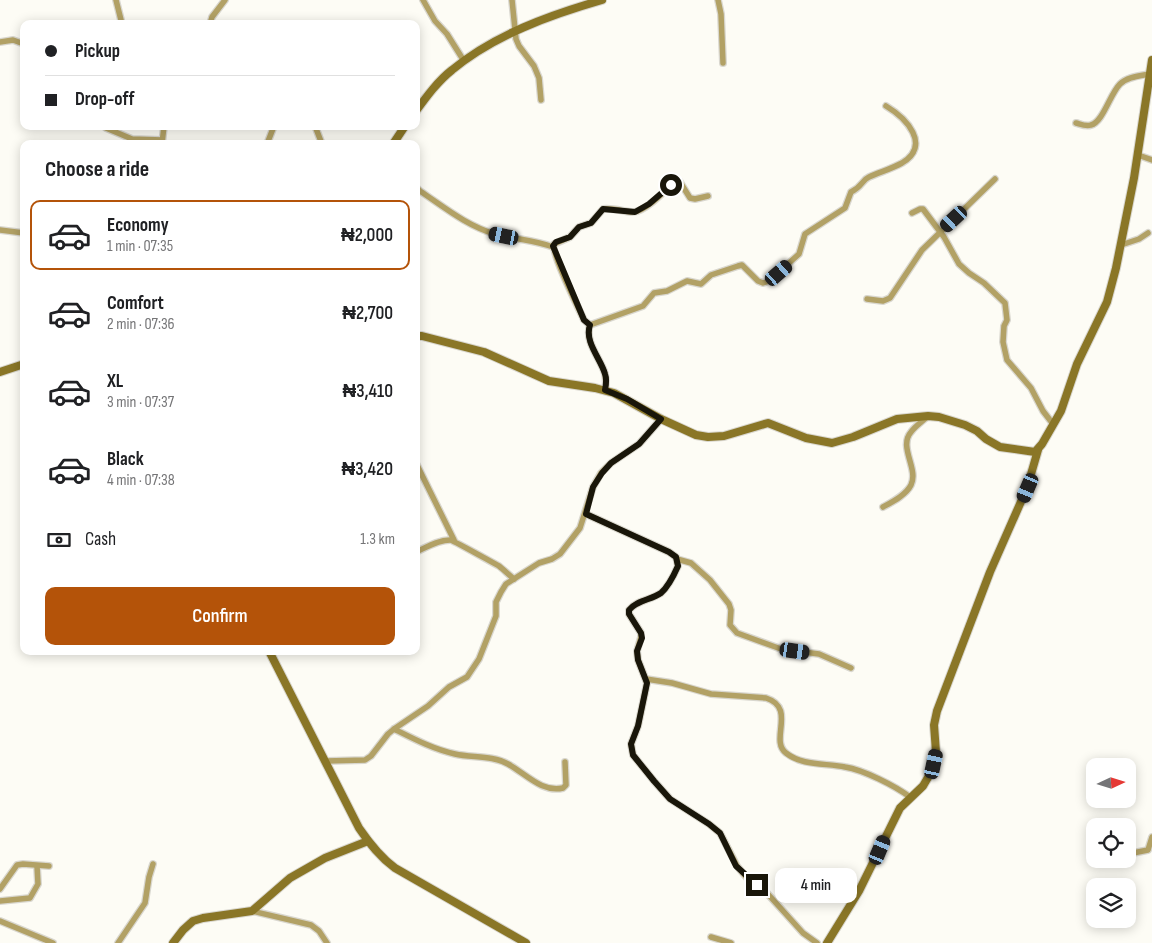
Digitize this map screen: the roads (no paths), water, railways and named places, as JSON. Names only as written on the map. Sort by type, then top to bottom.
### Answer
[{"type":"street","points":[[116,0],[121,20]]},
{"type":"street","points":[[212,20],[225,0]]},
{"type":"street","points":[[423,0],[435,21],[464,61]]},
{"type":"street","points":[[512,0],[515,32],[519,46],[534,66],[539,78],[542,100]]},
{"type":"street","points":[[420,106],[437,84],[451,70],[464,61],[515,32],[552,16],[602,0]]},
{"type":"street","points":[[718,0],[721,14],[723,63]]},
{"type":"street","points":[[0,42],[14,40],[20,42]]},
{"type":"street","points":[[827,943],[860,891],[900,808],[923,786],[934,764],[936,752],[934,725],[936,711],[990,572],[1028,488],[1038,450],[1061,411],[1077,364],[1107,302],[1121,245],[1138,155],[1152,62]]},
{"type":"street","points":[[1076,123],[1088,126],[1097,122],[1121,84],[1128,79],[1149,74]]},
{"type":"street","points":[[590,325],[643,306],[654,293],[667,291],[687,280],[701,284],[712,275],[742,265],[758,281],[763,283],[769,281],[799,254],[805,234],[845,208],[851,192],[859,189],[869,177],[902,163],[912,155],[915,148],[911,130],[906,120],[886,106]]},
{"type":"street","points":[[111,130],[132,139],[142,140]]},
{"type":"street","points":[[1138,155],[1152,160]]},
{"type":"street","points":[[867,299],[883,301],[890,298],[922,250],[995,179]]},
{"type":"street","points":[[553,246],[556,242],[570,237],[579,227],[591,223],[603,209],[635,212],[649,204],[675,181],[680,182],[690,198],[695,199],[708,196]]},
{"type":"street","points":[[420,191],[464,220],[494,234],[536,241],[553,246]]},
{"type":"street","points":[[912,213],[923,209],[940,232],[959,264],[984,283],[1005,303],[1007,320],[1004,326],[1002,342],[1007,360],[1031,388],[1043,411],[1053,424]]},
{"type":"street","points":[[0,230],[20,232]]},
{"type":"street","points":[[1121,245],[1139,239],[1148,233]]},
{"type":"street","points":[[553,246],[584,320],[590,325]]},
{"type":"street","points":[[590,325],[588,329],[592,345],[605,372],[605,390]]},
{"type":"street","points":[[420,336],[484,352],[550,381],[605,390],[627,399],[661,419],[696,435],[708,437],[724,436],[768,423],[806,438],[832,442],[853,437],[897,419],[928,416],[939,417],[965,425],[978,431],[986,440],[1000,447],[1026,452],[1038,450]]},
{"type":"street","points":[[0,372],[20,363]]},
{"type":"street","points":[[884,507],[906,492],[911,485],[912,467],[907,439],[910,432],[928,416]]},
{"type":"street","points":[[326,761],[366,760],[394,729],[428,706],[449,687],[463,681],[473,671],[496,616],[496,602],[506,584],[539,563],[560,554],[580,528],[593,487],[602,473],[611,463],[639,444],[661,419]]},
{"type":"street","points":[[420,471],[454,540]]},
{"type":"street","points":[[586,514],[691,564],[710,580],[729,604],[731,610],[730,625],[737,633],[781,649],[828,657],[851,668]]},
{"type":"street","points":[[420,550],[434,543],[454,540],[498,566],[514,579]]},
{"type":"street","points":[[677,558],[678,566],[668,586],[660,594],[639,602],[629,610],[629,614],[641,633],[642,638],[637,651],[647,688],[638,726],[631,744],[633,755],[670,799],[720,833],[736,866],[747,878],[766,892],[803,933],[817,943]]},
{"type":"street","points":[[271,655],[359,828],[368,841],[395,868],[526,943]]},
{"type":"street","points":[[646,679],[672,683],[711,694],[773,700],[779,705],[781,711],[781,742],[782,748],[786,753],[801,760],[846,767],[859,771],[898,788],[910,797]]},
{"type":"street","points":[[394,729],[427,746],[457,755],[488,758],[507,763],[528,778],[553,790],[563,788],[566,785],[565,762]]},
{"type":"street","points":[[1136,852],[1148,850],[1152,837]]},
{"type":"street","points":[[252,911],[290,878],[325,858],[368,841]]},
{"type":"street","points":[[118,943],[145,903],[153,864]]},
{"type":"street","points":[[0,889],[17,865],[49,866]]},
{"type":"street","points":[[0,902],[30,898],[38,884],[37,866]]},
{"type":"street","points":[[173,943],[193,921],[252,911],[311,925],[319,932],[326,943]]},
{"type":"street","points":[[0,921],[53,943]]},
{"type":"street","points":[[711,937],[731,943]]}]
